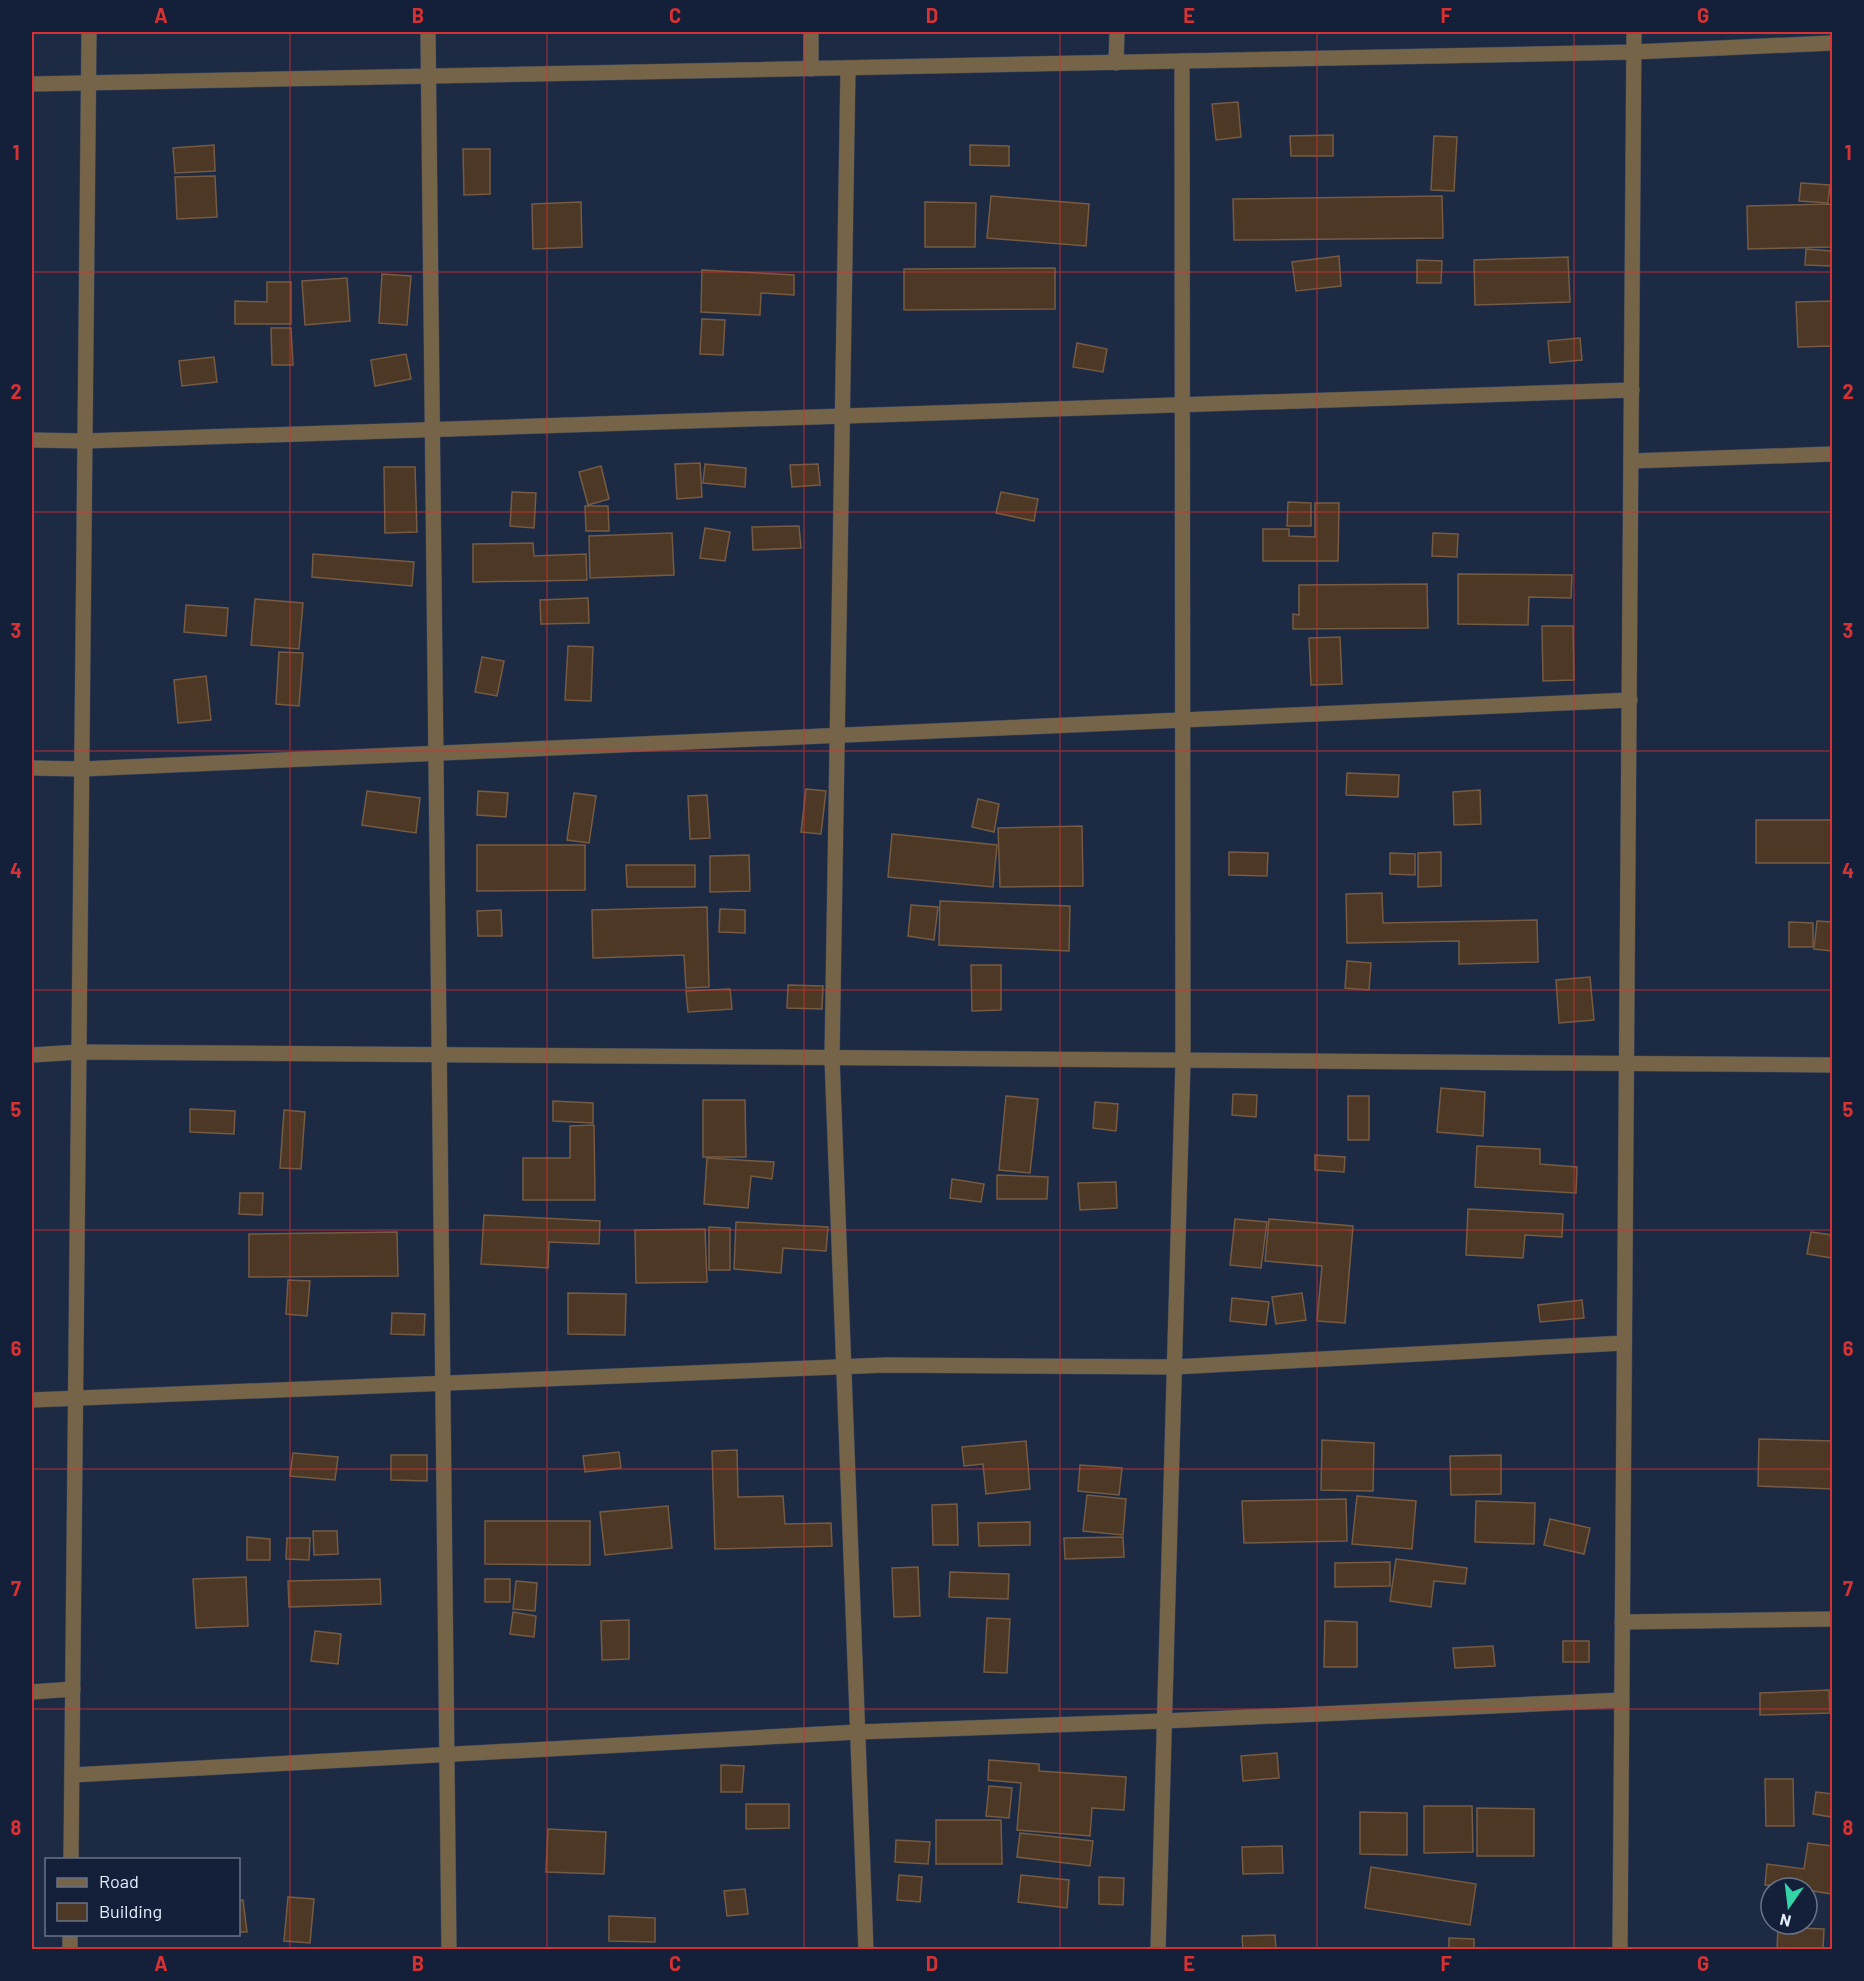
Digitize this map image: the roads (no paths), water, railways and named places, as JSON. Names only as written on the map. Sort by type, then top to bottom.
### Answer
[{"type":"street","points":[[71,1858],[89,32]]},
{"type":"street","points":[[428,32],[449,1950]]},
{"type":"street","points":[[811,32],[811,69]]},
{"type":"street","points":[[1116,63],[1117,32]]},
{"type":"street","points":[[1620,1950],[1634,32]]},
{"type":"street","points":[[32,84],[1634,52],[1833,44]]},
{"type":"street","points":[[1158,1950],[1183,1061],[1182,61]]},
{"type":"street","points":[[848,68],[832,1058],[866,1950]]},
{"type":"street","points":[[32,440],[85,441],[1632,390]]},
{"type":"street","points":[[1631,461],[1833,454]]},
{"type":"street","points":[[32,768],[82,769],[1629,700]]},
{"type":"street","points":[[32,1055],[79,1052],[1833,1065]]},
{"type":"street","points":[[32,1400],[886,1365],[1174,1367],[1624,1343]]},
{"type":"street","points":[[1622,1622],[1833,1619]]},
{"type":"street","points":[[32,1692],[73,1689]]},
{"type":"street","points":[[72,1775],[858,1732],[1164,1721],[1622,1700]]}]
